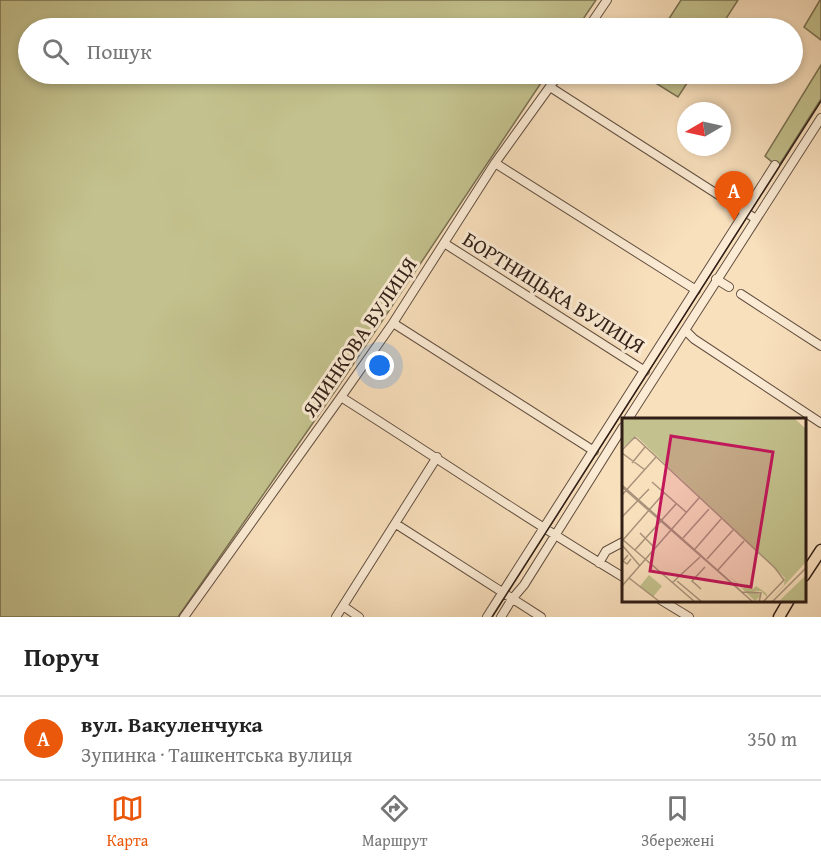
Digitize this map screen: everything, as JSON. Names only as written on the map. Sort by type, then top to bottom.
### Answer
[{"type":"main road","points":[[806,573],[821,550]]},
{"type":"main road","points":[[779,617],[788,602]]},
{"type":"street","points":[[595,18],[607,0]]},
{"type":"street","name":"ЯЛИНКОВА ВУЛИЦЯ","points":[[184,617],[393,323],[495,163],[552,84]]},
{"type":"street","points":[[550,87],[756,219]]},
{"type":"street","points":[[629,418],[821,118]]},
{"type":"street","points":[[495,163],[696,291]]},
{"type":"street","points":[[487,617],[775,165]]},
{"type":"street","name":"БОРТНИЦЬКА ВУЛИЦЯ","points":[[444,243],[645,371]]},
{"type":"street","points":[[716,279],[729,286]]},
{"type":"street","points":[[741,294],[821,346]]},
{"type":"street","points":[[393,323],[594,451]]},
{"type":"street","points":[[685,330],[694,339],[821,423]]},
{"type":"street","points":[[341,397],[437,457],[554,536],[622,576]]},
{"type":"street","points":[[501,617],[512,599],[525,585],[622,429]]},
{"type":"street","points":[[336,617],[437,457]]},
{"type":"street","points":[[396,524],[541,617]]},
{"type":"street","points":[[599,563],[606,551],[622,543]]},
{"type":"street","points":[[664,602],[689,617]]},
{"type":"street","points":[[343,606],[359,617]]},
{"type":"street","points":[[669,617],[676,609]]},
{"type":"shaded area","points":[[0,0],[596,0],[584,18],[18,18],[18,84],[540,84],[338,387],[178,617],[0,617]]},
{"type":"shaded area","points":[[681,0],[738,0],[726,18],[669,18]]},
{"type":"shaded area","points":[[821,0],[821,40],[804,27]]},
{"type":"shaded area","points":[[821,65],[821,99],[778,167],[765,156]]},
{"type":"shaded area","points":[[657,84],[686,84],[678,97]]},
{"type":"tram line","points":[[492,617],[821,101]]},
{"type":"place","name":"вул. Вакуленчука","points":[[734,221]]}]
